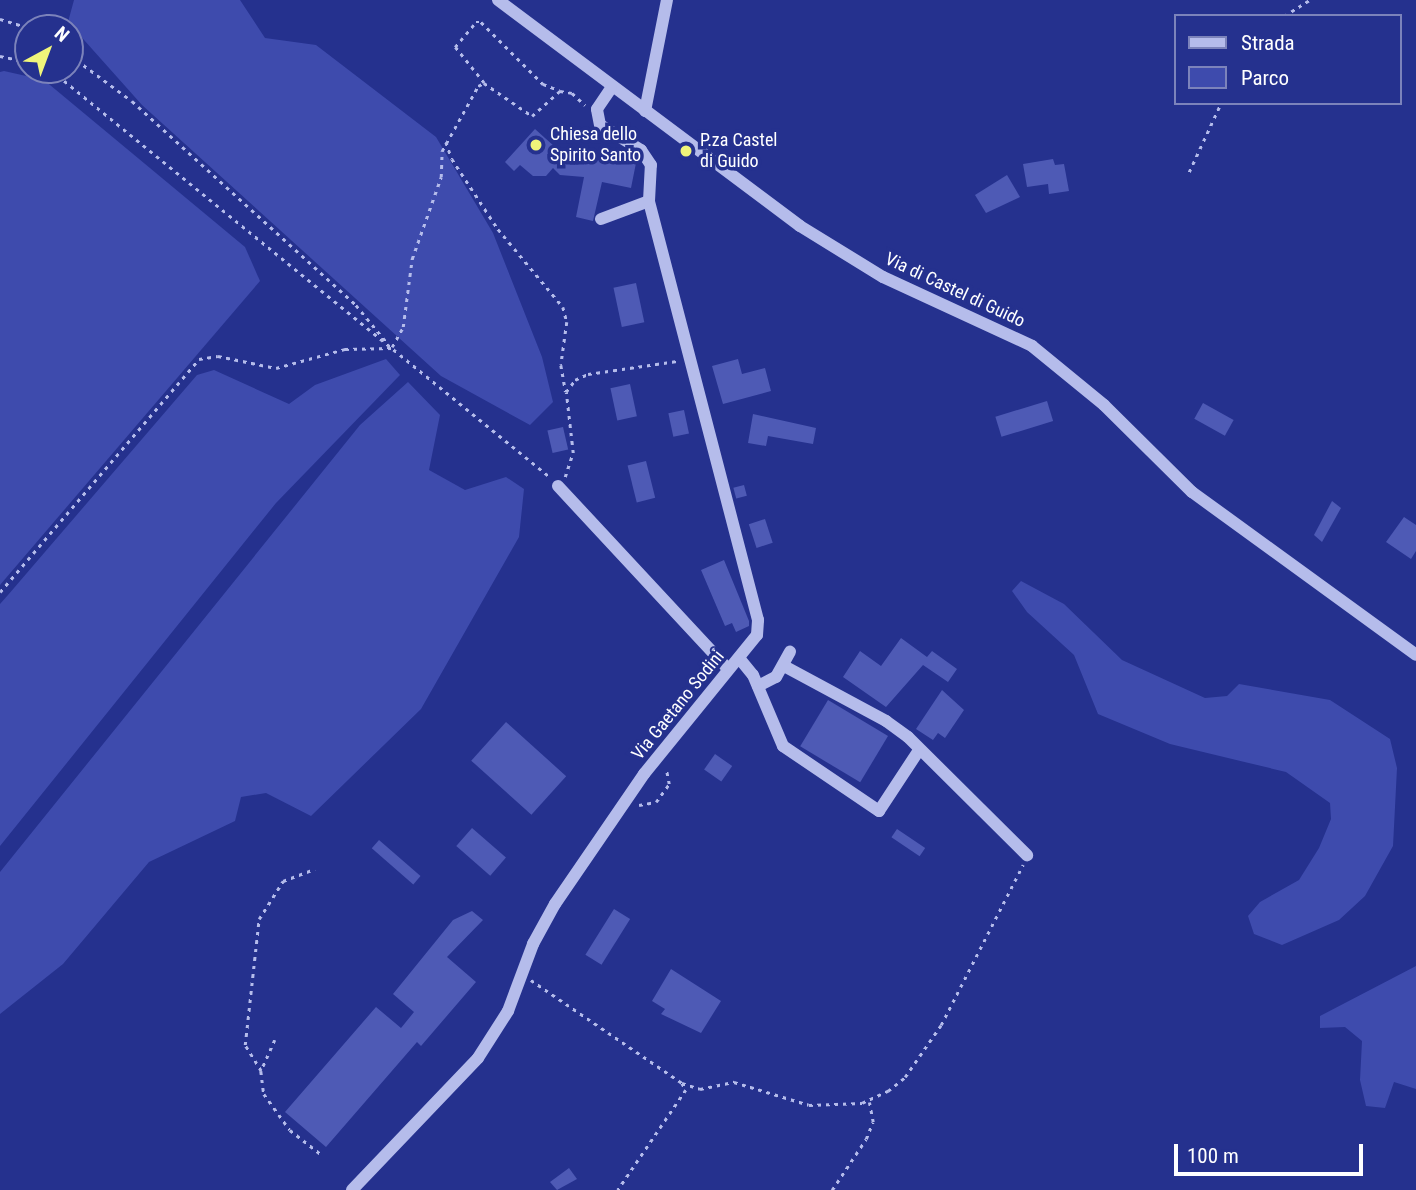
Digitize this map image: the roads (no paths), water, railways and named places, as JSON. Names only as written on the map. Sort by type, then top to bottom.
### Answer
[{"type":"street","name":"Via di Castel di Guido","points":[[498,0],[739,184],[844,255],[1032,346],[1104,405],[1192,492],[1416,655]]},
{"type":"street","points":[[645,111],[667,0]]},
{"type":"street","name":"Via Gaetano Sodini","points":[[352,1190],[470,1069],[504,1018],[544,922],[663,751],[727,668],[754,643],[758,623],[649,201],[651,165],[641,150],[600,125],[597,109],[611,88]]},
{"type":"street","points":[[601,219],[649,201]]},
{"type":"street","points":[[558,486],[727,668]]},
{"type":"street","points":[[758,686],[784,666],[790,652]]},
{"type":"street","points":[[738,658],[758,686],[782,746],[879,811],[919,750]]},
{"type":"street","points":[[784,666],[886,721],[1007,831],[1027,855]]},
{"type":"place","name":"Chiesa dello Spirito Santo","points":[[536,145]]},
{"type":"place","name":"P.za Castel di Guido","points":[[686,151]]}]
